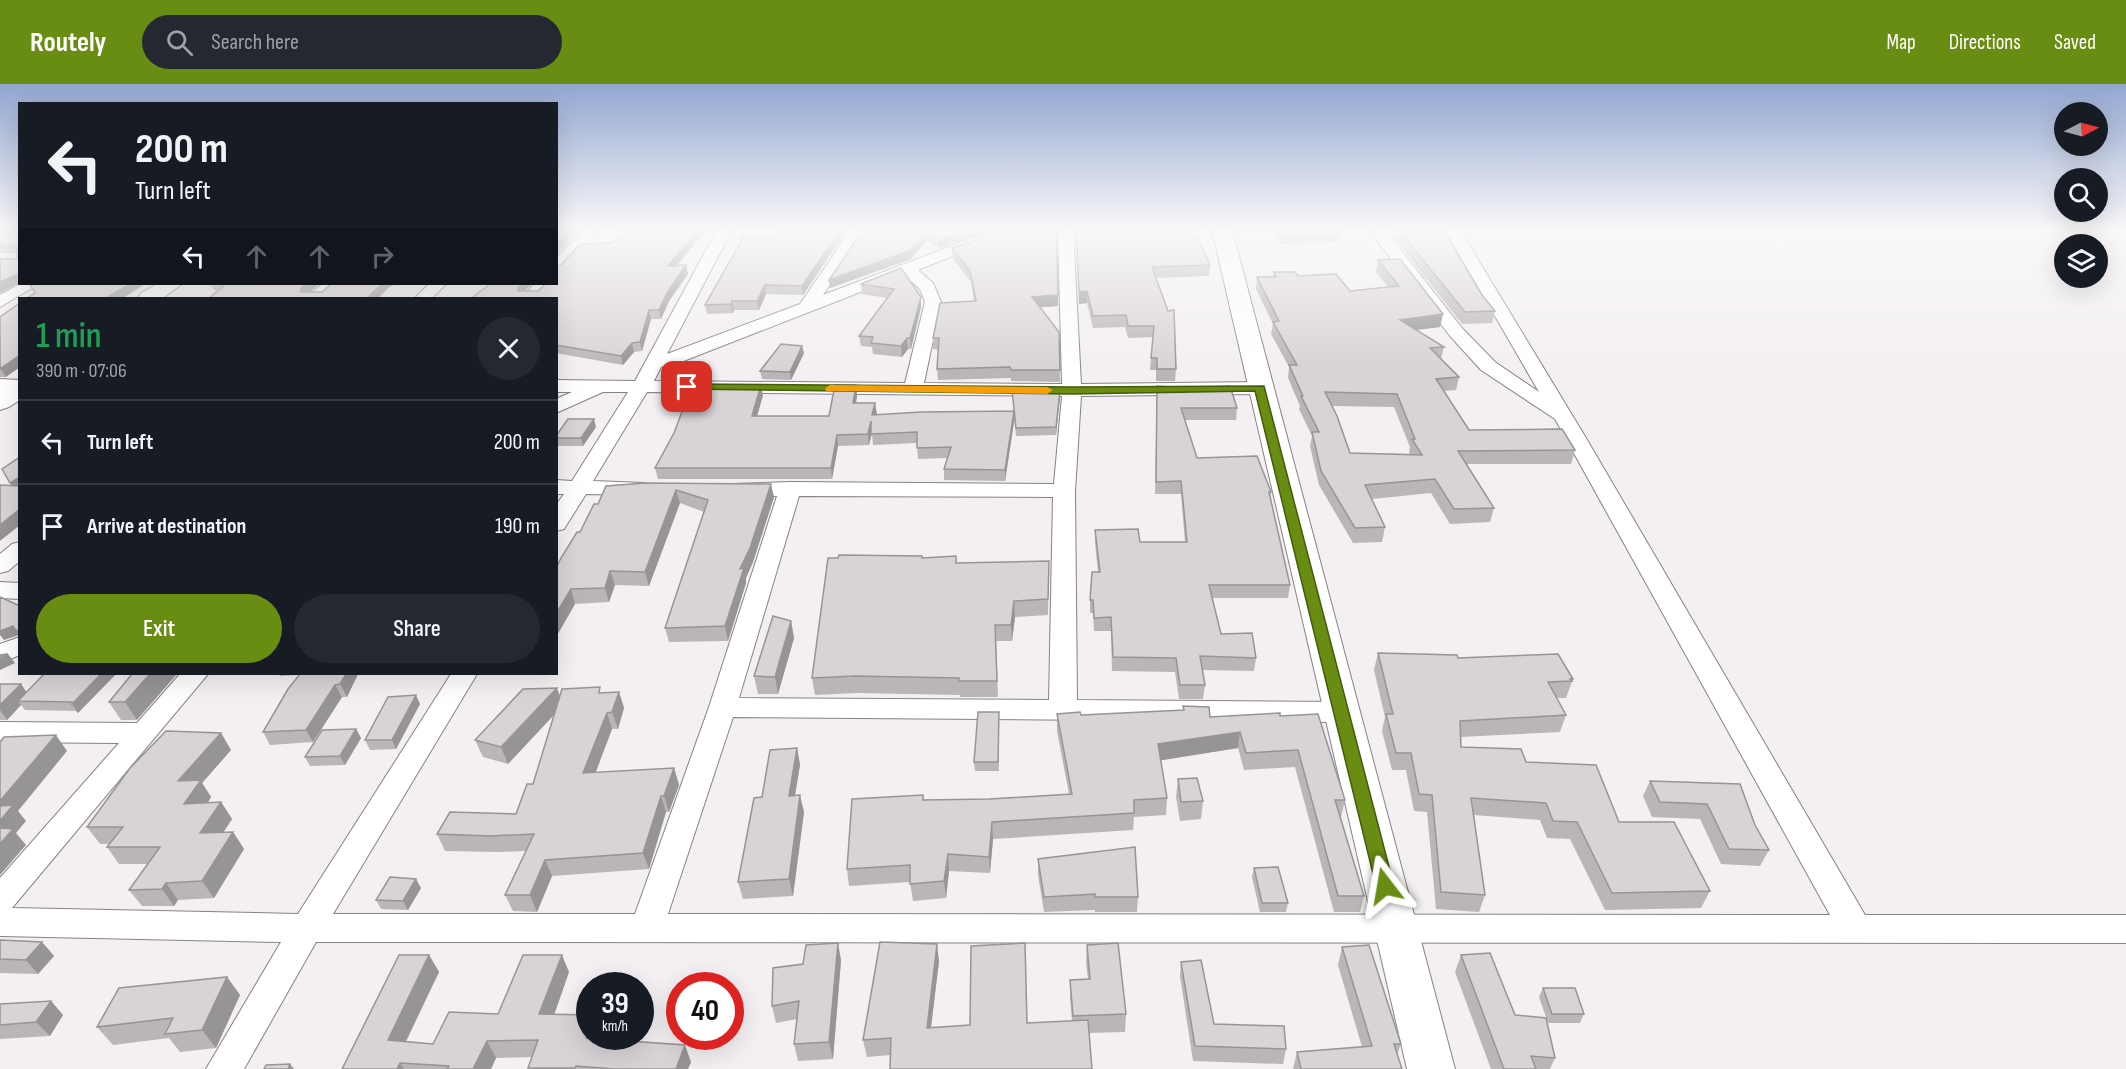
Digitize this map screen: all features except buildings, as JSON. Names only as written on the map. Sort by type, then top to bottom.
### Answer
[{"type":"street","points":[[558,521],[642,387],[700,276]]},
{"type":"street","points":[[806,307],[827,276]]},
{"type":"street","points":[[654,363],[675,358],[888,276]]},
{"type":"street","points":[[913,389],[933,302],[932,291],[916,276]]},
{"type":"street","points":[[1063,709],[1064,491],[1072,390],[1068,276]]},
{"type":"street","points":[[1233,276],[1431,1069]]},
{"type":"street","points":[[1413,276],[1456,332],[1488,366],[1564,418]]},
{"type":"street","points":[[1480,276],[1564,418],[1856,930]]},
{"type":"street","points":[[0,302],[29,285]]},
{"type":"street","points":[[151,297],[169,285]]},
{"type":"street","points":[[315,297],[330,285]]},
{"type":"street","points":[[424,297],[437,285]]},
{"type":"street","points":[[531,297],[542,285]]},
{"type":"street","points":[[0,385],[18,387]]},
{"type":"street","points":[[558,386],[1072,390],[1260,388]]},
{"type":"street","points":[[558,406],[600,386]]},
{"type":"street","points":[[0,402],[18,388]]},
{"type":"street","points":[[558,487],[661,489]]},
{"type":"street","points":[[720,489],[1064,491]]},
{"type":"street","points":[[647,928],[723,706],[790,489]]},
{"type":"street","points":[[0,566],[18,551]]},
{"type":"street","points":[[0,590],[18,591]]},
{"type":"street","points":[[0,654],[18,646]]},
{"type":"street","points":[[0,900],[194,675]]},
{"type":"street","points":[[224,1069],[307,928],[463,675]]},
{"type":"street","points":[[723,706],[1342,712]]},
{"type":"street","points":[[0,732],[144,733]]},
{"type":"street","points":[[0,922],[307,928],[2126,929]]},
{"type":"slow traffic","points":[[830,388],[1047,390]]},
{"type":"route","points":[[687,387],[1072,390],[1260,388],[1385,886]]}]
